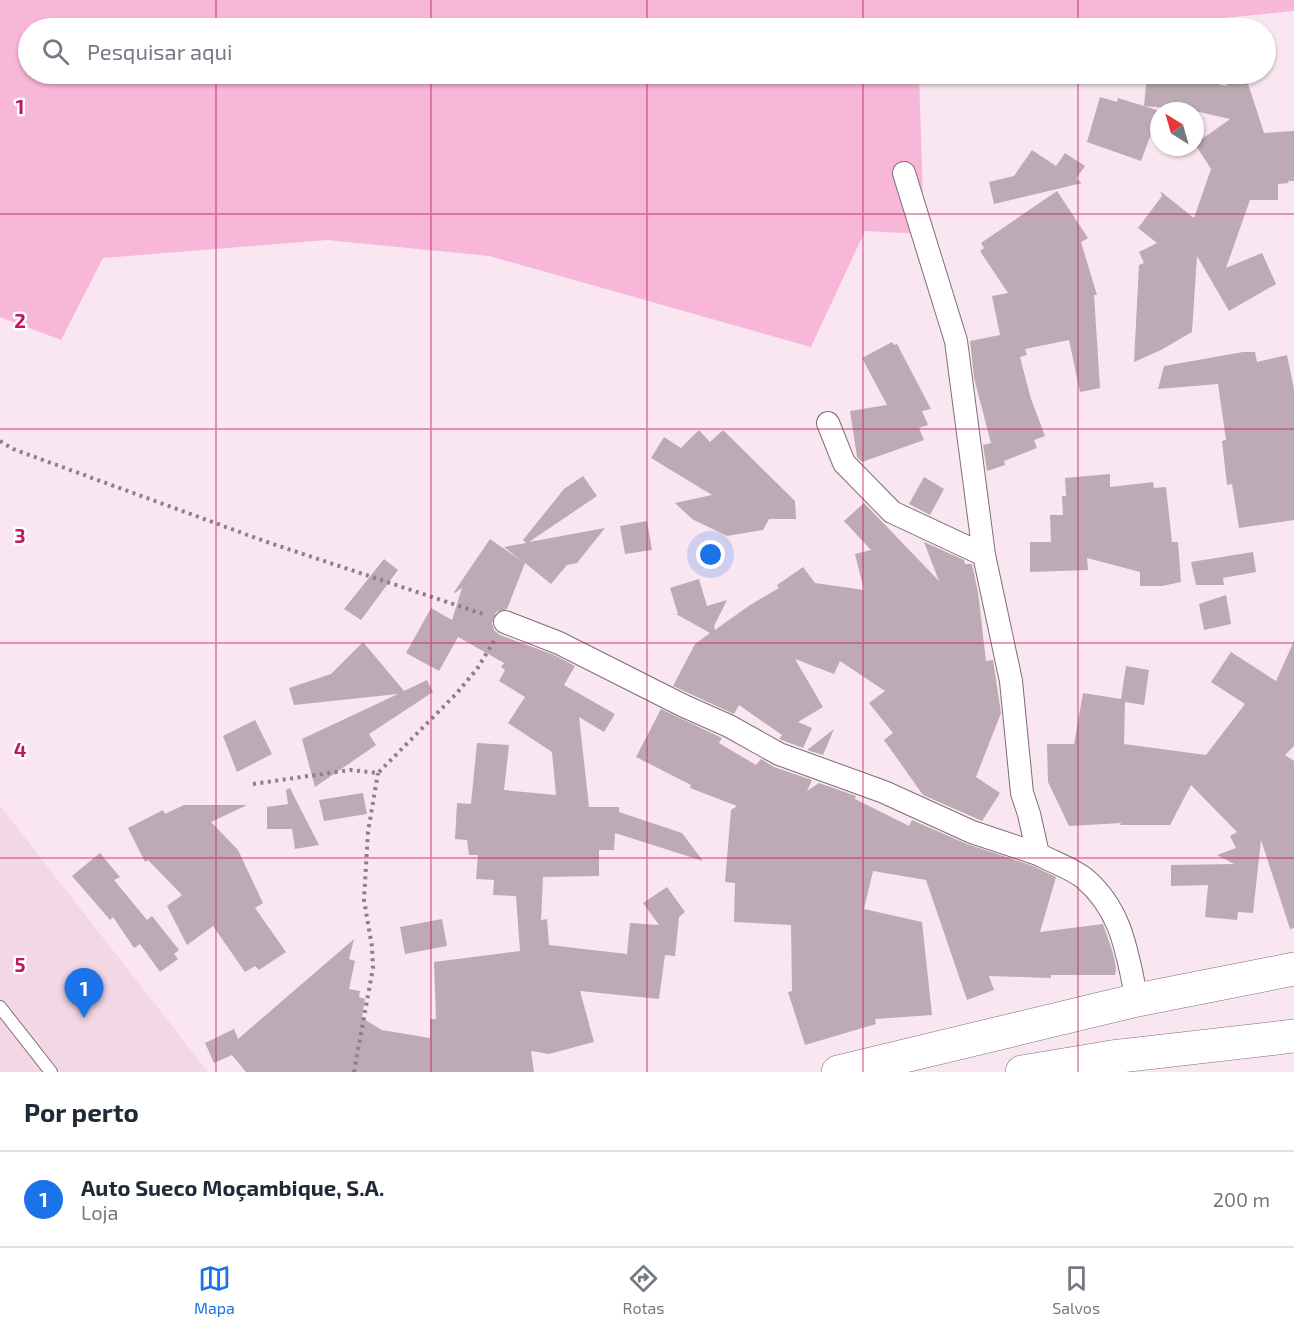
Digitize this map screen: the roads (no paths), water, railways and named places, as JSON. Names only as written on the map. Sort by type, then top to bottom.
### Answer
[{"type":"highway","points":[[838,1072],[1137,1000],[1294,969]]},
{"type":"highway","points":[[1022,1072],[1112,1057],[1294,1036]]},
{"type":"street","points":[[904,173],[956,341],[984,555],[1011,681],[1022,793],[1038,854]]},
{"type":"street","points":[[828,423],[844,463],[892,512],[984,555]]},
{"type":"street","points":[[505,622],[559,643],[729,726],[779,754],[884,792],[972,832],[1038,854],[1083,877],[1108,904],[1123,935],[1137,1000]]},
{"type":"lane","points":[[0,1007],[51,1072]]},
{"type":"place","name":"Auto Sueco Moçambique, S.A.","points":[[84,1018]]}]
